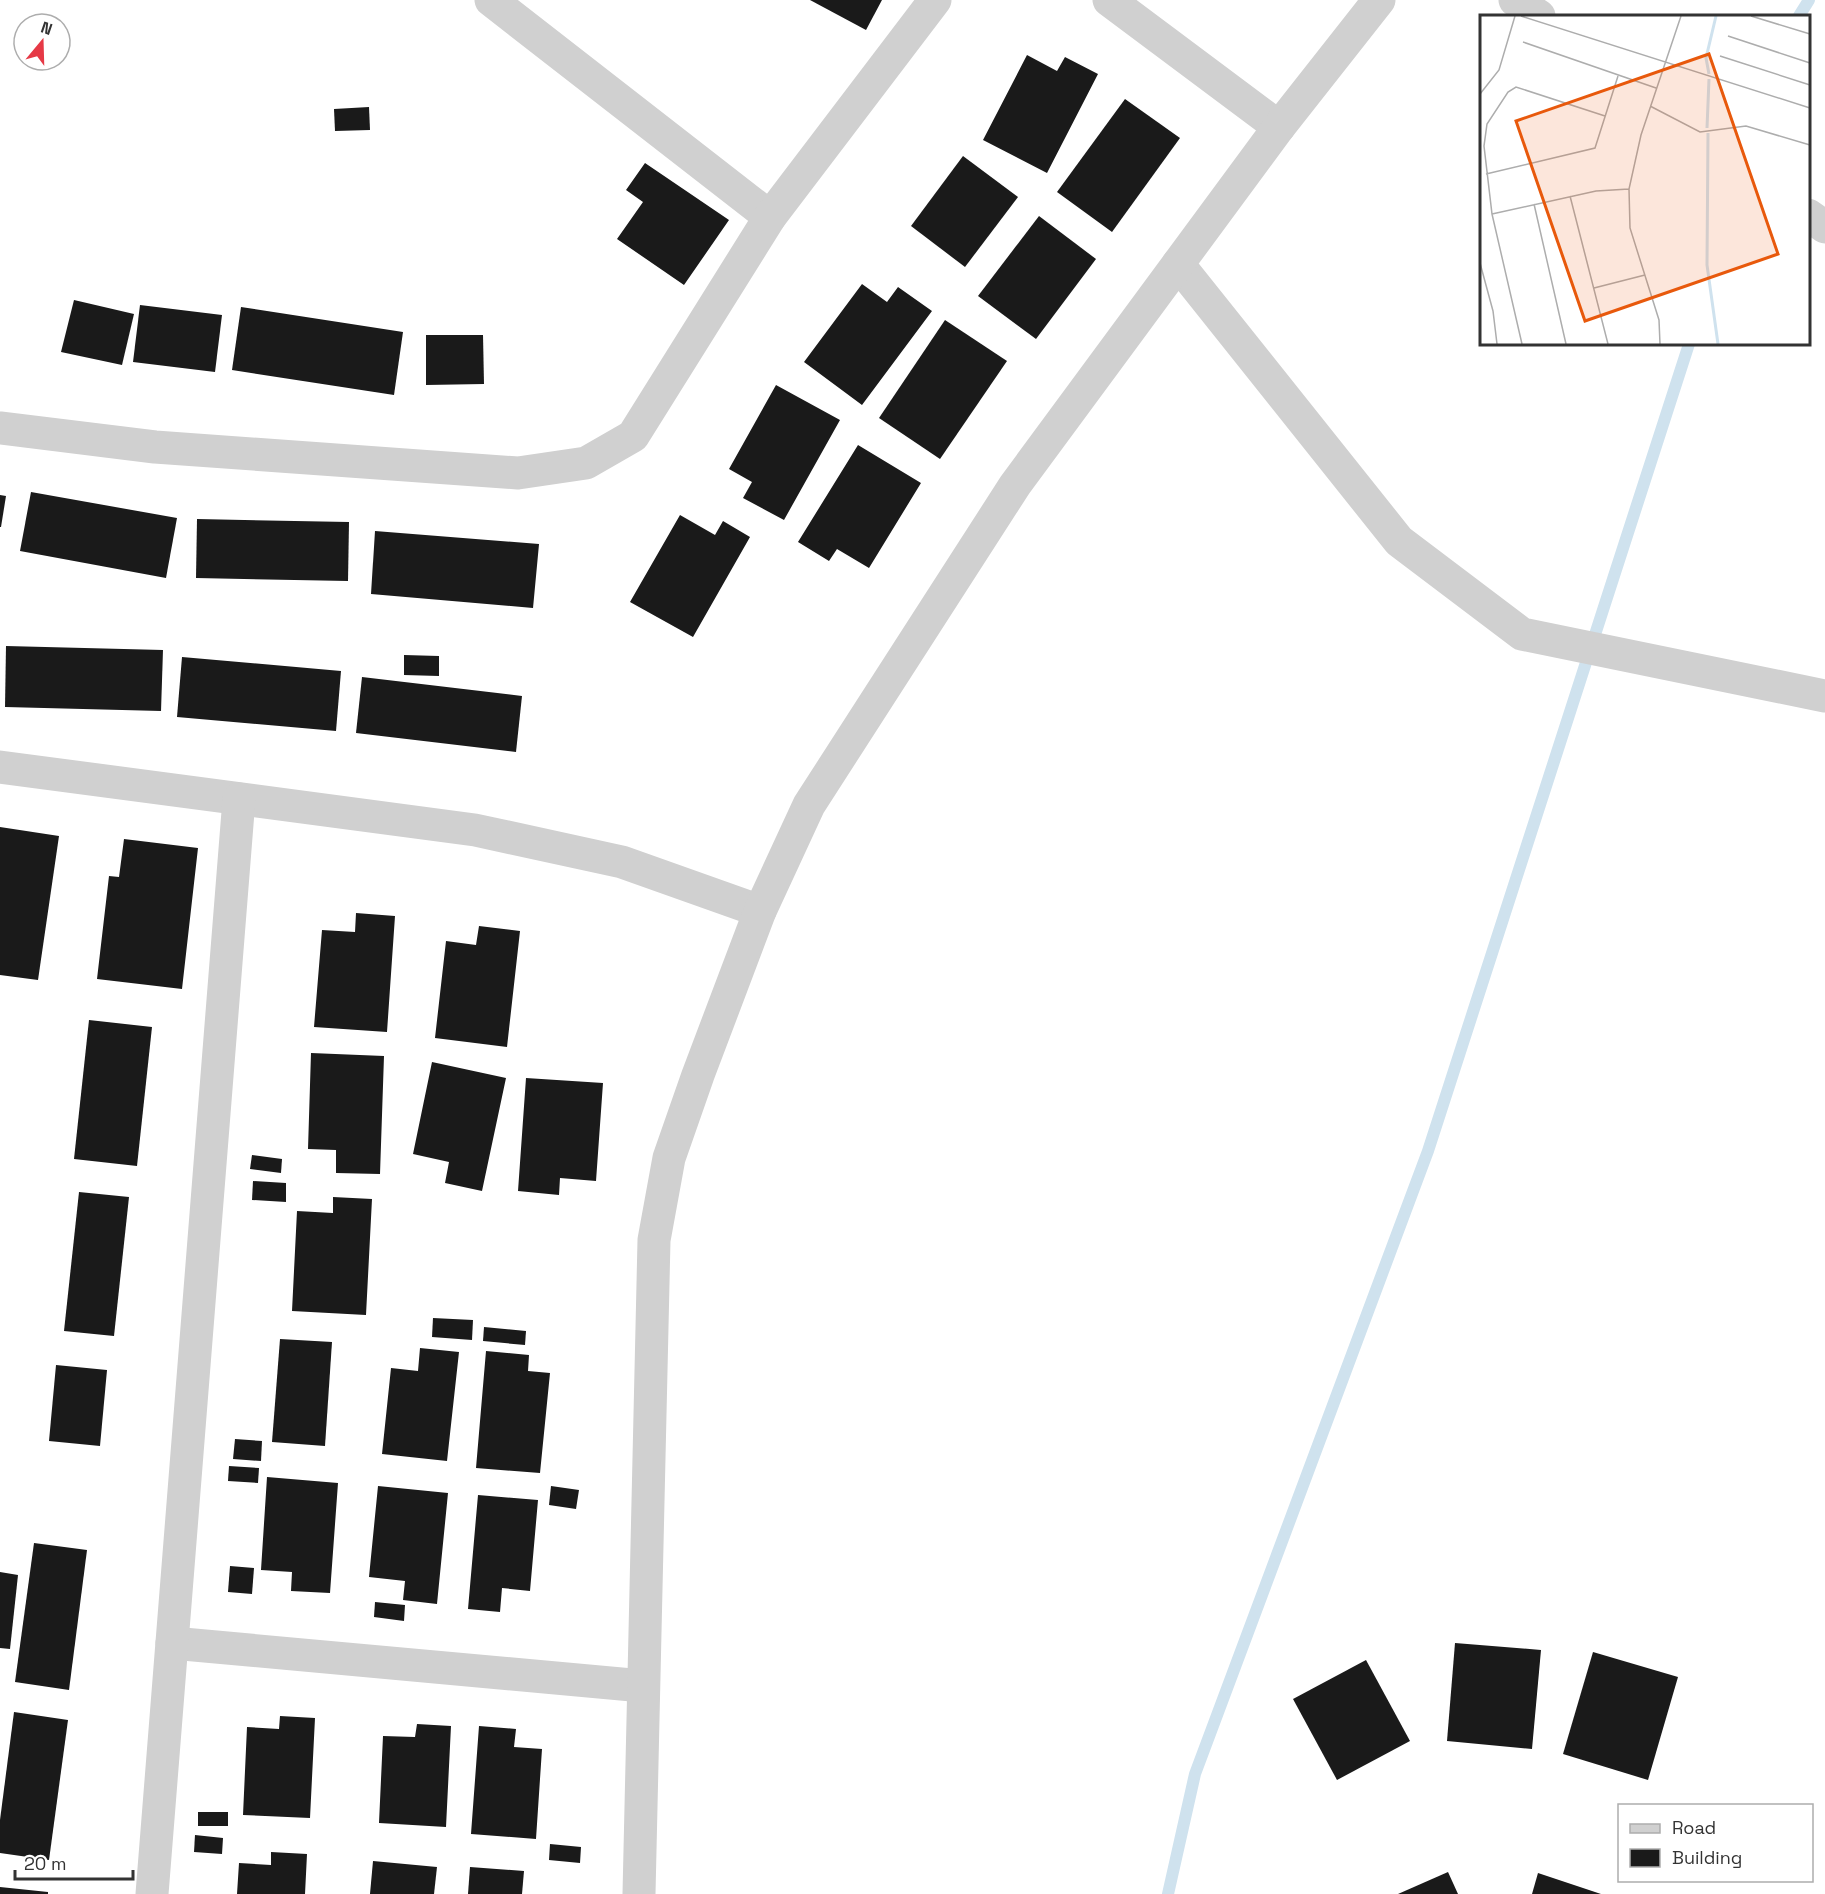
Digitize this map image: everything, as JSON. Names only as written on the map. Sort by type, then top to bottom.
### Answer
[{"type":"street","points":[[491,0],[770,217]]},
{"type":"street","points":[[0,428],[156,447],[518,473],[586,462],[633,436],[770,217],[935,0]]},
{"type":"street","points":[[1110,0],[1279,127]]},
{"type":"street","points":[[639,1894],[654,1240],[669,1158],[760,911],[809,805],[1015,485],[1279,127],[1379,0]]},
{"type":"street","points":[[1515,0],[1538,15]]},
{"type":"street","points":[[1810,216],[1825,227]]},
{"type":"street","points":[[1178,264],[1399,541],[1522,634],[1825,696]]},
{"type":"street","points":[[0,767],[486,833],[622,862],[760,911]]},
{"type":"street","points":[[152,1894],[239,799]]},
{"type":"street","points":[[172,1643],[643,1686]]},
{"type":"building","points":[[810,0],[882,0],[866,30]]},
{"type":"building","points":[[1027,55],[1057,71],[1065,57],[1098,74],[1047,173],[983,140]]},
{"type":"building","points":[[1125,99],[1180,138],[1112,232],[1057,192]]},
{"type":"building","points":[[369,107],[370,130],[335,131],[334,109]]},
{"type":"building","points":[[963,156],[1018,197],[965,267],[911,226]]},
{"type":"building","points":[[645,163],[729,220],[684,285],[617,239],[643,202],[626,190]]},
{"type":"building","points":[[1039,216],[1096,259],[1036,339],[978,296]]},
{"type":"building","points":[[862,284],[887,302],[898,287],[932,311],[862,405],[804,362]]},
{"type":"building","points":[[74,300],[134,314],[122,365],[61,352]]},
{"type":"building","points":[[140,305],[222,315],[215,372],[133,362]]},
{"type":"building","points":[[241,307],[403,332],[394,395],[232,370]]},
{"type":"building","points":[[945,320],[1007,361],[940,459],[879,418]]},
{"type":"building","points":[[426,335],[483,335],[484,384],[426,385]]},
{"type":"building","points":[[776,385],[840,420],[784,520],[743,498],[752,482],[729,469]]},
{"type":"building","points":[[858,445],[921,483],[869,568],[837,549],[829,561],[798,542]]},
{"type":"building","points":[[31,492],[177,518],[166,578],[20,551]]},
{"type":"building","points":[[0,495],[6,496],[1,527],[0,527]]},
{"type":"building","points":[[680,515],[715,535],[723,521],[750,537],[693,637],[630,602]]},
{"type":"building","points":[[197,519],[349,522],[348,581],[196,578]]},
{"type":"building","points":[[375,531],[539,544],[533,608],[371,594]]},
{"type":"building","points":[[6,646],[163,650],[161,711],[5,707]]},
{"type":"building","points":[[404,655],[439,656],[439,676],[404,675]]},
{"type":"building","points":[[182,657],[341,671],[336,731],[177,717]]},
{"type":"building","points":[[362,677],[522,696],[516,752],[356,733]]},
{"type":"building","points":[[0,827],[59,836],[38,980],[0,975]]},
{"type":"building","points":[[124,839],[198,848],[182,989],[97,979],[109,876],[119,877]]},
{"type":"building","points":[[356,913],[395,916],[387,1032],[314,1027],[322,930],[355,932]]},
{"type":"building","points":[[479,926],[520,931],[507,1047],[435,1038],[446,941],[476,945]]},
{"type":"building","points":[[89,1020],[152,1027],[137,1166],[74,1159]]},
{"type":"building","points":[[311,1053],[384,1056],[380,1174],[336,1173],[336,1150],[308,1149]]},
{"type":"building","points":[[432,1062],[506,1078],[482,1191],[445,1183],[449,1162],[413,1154]]},
{"type":"building","points":[[526,1078],[603,1083],[596,1181],[560,1178],[559,1195],[518,1191]]},
{"type":"building","points":[[252,1155],[282,1159],[281,1173],[250,1169]]},
{"type":"building","points":[[253,1181],[286,1183],[286,1202],[252,1200]]},
{"type":"building","points":[[79,1192],[129,1197],[114,1336],[64,1331]]},
{"type":"building","points":[[333,1197],[372,1199],[366,1315],[292,1311],[297,1211],[333,1213]]},
{"type":"building","points":[[433,1318],[473,1320],[472,1340],[432,1337]]},
{"type":"building","points":[[484,1327],[526,1331],[525,1345],[483,1341]]},
{"type":"building","points":[[280,1339],[332,1342],[325,1446],[272,1442]]},
{"type":"building","points":[[420,1348],[459,1352],[447,1461],[382,1454],[391,1368],[418,1371]]},
{"type":"building","points":[[486,1351],[529,1355],[528,1371],[550,1373],[540,1473],[476,1468]]},
{"type":"building","points":[[56,1365],[107,1370],[100,1446],[49,1441]]},
{"type":"building","points":[[235,1439],[262,1441],[261,1461],[233,1459]]},
{"type":"building","points":[[229,1466],[259,1468],[258,1483],[228,1481]]},
{"type":"building","points":[[267,1477],[338,1483],[330,1593],[291,1591],[292,1572],[261,1570]]},
{"type":"building","points":[[378,1486],[448,1493],[437,1604],[403,1600],[405,1581],[369,1577]]},
{"type":"building","points":[[551,1486],[579,1490],[576,1509],[549,1505]]},
{"type":"building","points":[[478,1495],[538,1500],[530,1591],[502,1588],[500,1612],[468,1609]]},
{"type":"building","points":[[34,1543],[87,1550],[69,1690],[15,1682]]},
{"type":"building","points":[[230,1566],[254,1568],[252,1594],[228,1592]]},
{"type":"building","points":[[0,1572],[18,1575],[10,1649],[0,1648]]},
{"type":"building","points":[[375,1602],[405,1605],[404,1621],[374,1617]]},
{"type":"building","points":[[1455,1643],[1541,1650],[1532,1749],[1447,1741]]},
{"type":"building","points":[[1593,1652],[1678,1677],[1648,1780],[1563,1754]]},
{"type":"building","points":[[1366,1660],[1410,1741],[1337,1780],[1293,1699]]},
{"type":"building","points":[[14,1712],[68,1720],[49,1860],[0,1853],[0,1820]]},
{"type":"building","points":[[280,1716],[315,1718],[310,1818],[243,1815],[247,1727],[279,1729]]},
{"type":"building","points":[[417,1724],[451,1726],[446,1827],[379,1823],[383,1736],[415,1737]]},
{"type":"building","points":[[479,1726],[516,1729],[514,1747],[542,1749],[536,1839],[471,1834]]},
{"type":"building","points":[[198,1812],[228,1812],[228,1826],[198,1826]]},
{"type":"building","points":[[195,1835],[223,1838],[222,1854],[194,1852]]},
{"type":"building","points":[[550,1844],[581,1847],[580,1863],[549,1860]]},
{"type":"building","points":[[271,1852],[307,1854],[305,1894],[237,1894],[239,1863],[271,1865]]},
{"type":"building","points":[[373,1861],[437,1867],[434,1894],[370,1894]]},
{"type":"building","points":[[470,1867],[524,1871],[522,1894],[468,1894]]},
{"type":"building","points":[[1448,1872],[1458,1894],[1398,1894]]},
{"type":"building","points":[[1538,1873],[1601,1894],[1532,1894]]},
{"type":"building","points":[[0,1887],[48,1892],[48,1894],[0,1894]]},
{"type":"waterway","points":[[1800,15],[1809,0]]},
{"type":"waterway","points":[[1168,1894],[1195,1774],[1428,1151],[1689,345]]}]
